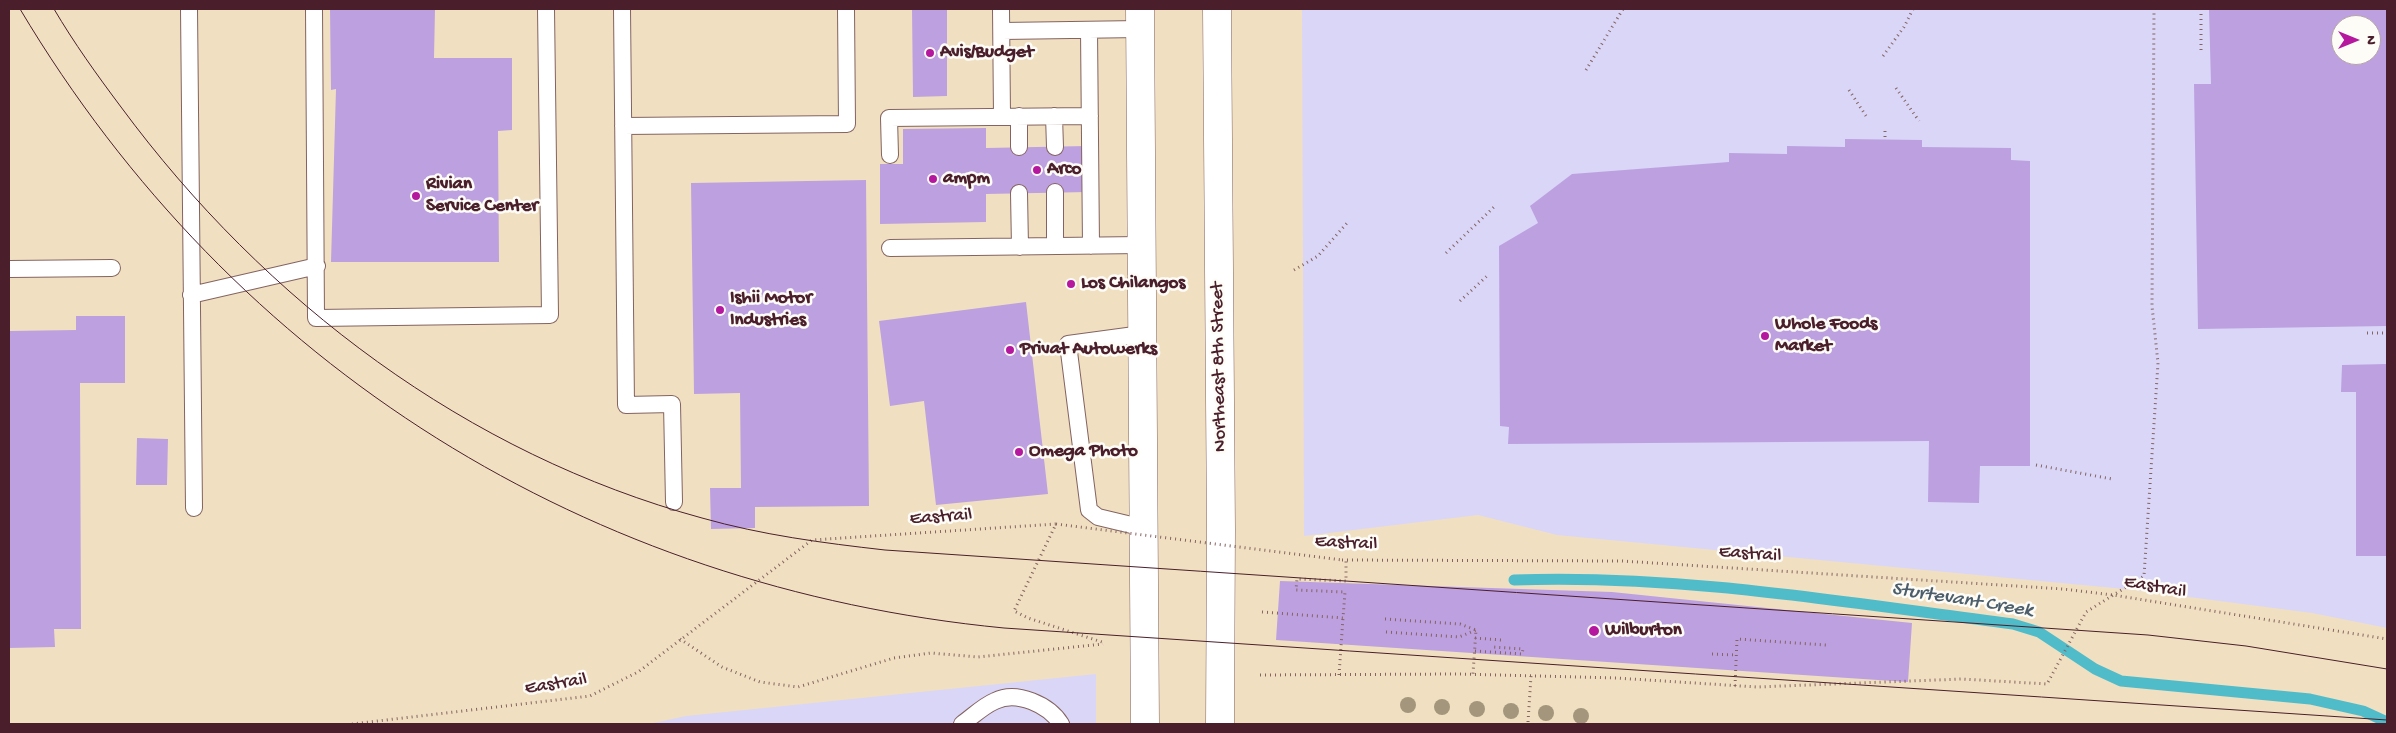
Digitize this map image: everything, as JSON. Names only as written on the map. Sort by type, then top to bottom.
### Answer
[{"type":"main road","name":"Northeast 8th Street","points":[[1216,9],[1221,530],[1220,724]]},
{"type":"main road","points":[[1140,19],[1145,724]]},
{"type":"lane","points":[[189,9],[194,508]]},
{"type":"lane","points":[[314,9],[316,318],[550,315],[546,9]]},
{"type":"lane","points":[[622,9],[626,405],[672,404],[674,502]]},
{"type":"lane","points":[[623,126],[847,124],[846,9]]},
{"type":"lane","points":[[1001,9],[1010,116],[1019,147]]},
{"type":"lane","points":[[1002,31],[1089,30],[1140,19]]},
{"type":"lane","points":[[1089,30],[1091,246]]},
{"type":"lane","points":[[1054,116],[1055,147]]},
{"type":"lane","points":[[890,155],[889,118],[1090,116]]},
{"type":"lane","points":[[1055,192],[1055,246]]},
{"type":"lane","points":[[1019,193],[1020,247]]},
{"type":"lane","points":[[890,248],[1141,245]]},
{"type":"lane","points":[[191,295],[317,266]]},
{"type":"lane","points":[[9,269],[112,268]]},
{"type":"lane","points":[[1142,334],[1068,344],[1089,510],[1098,517],[1144,528]]},
{"type":"lane","points":[[962,724],[995,700],[1012,698],[1036,702],[1056,716],[1061,724]]},
{"type":"path","points":[[1586,70],[1623,9]]},
{"type":"path","points":[[1883,56],[1904,27],[1913,9]]},
{"type":"path","points":[[1260,676],[1473,674],[1757,687],[1962,679],[2047,684],[2086,612],[2144,576],[2158,363],[2152,306],[2154,9]]},
{"type":"path","points":[[2201,9],[2201,51]]},
{"type":"path","points":[[1896,88],[1919,121]]},
{"type":"path","points":[[1849,90],[1868,118]]},
{"type":"path","points":[[1885,131],[1885,140]]},
{"type":"path","points":[[1446,253],[1494,207]]},
{"type":"path","points":[[1294,270],[1318,256],[1348,222]]},
{"type":"path","points":[[1460,301],[1487,276]]},
{"type":"path","points":[[2367,333],[2387,333]]},
{"type":"path","points":[[2036,465],[2112,479]]},
{"type":"path","points":[[680,639],[722,667],[760,682],[798,686],[894,658],[932,653],[978,657],[1104,643],[1028,618],[1014,610],[1056,524]]},
{"type":"path","name":"Eastrail","points":[[352,724],[590,696],[638,672],[812,540],[1056,524],[1346,560],[1622,561],[2063,589],[2113,595],[2387,639]]},
{"type":"path","points":[[1340,675],[1345,592],[1296,590],[1296,578],[1346,582],[1346,560]]},
{"type":"path","points":[[1262,612],[1343,618]]},
{"type":"path","points":[[1385,619],[1460,624],[1476,630]]},
{"type":"path","points":[[1473,674],[1476,630]]},
{"type":"path","points":[[1386,632],[1459,638],[1476,630]]},
{"type":"path","points":[[1475,638],[1500,640]]},
{"type":"path","points":[[1735,686],[1737,639],[1826,645]]},
{"type":"path","points":[[1475,651],[1522,654],[1523,649],[1493,647]]},
{"type":"path","points":[[1712,654],[1736,655]]},
{"type":"path","points":[[1528,722],[1531,676]]},
{"type":"shaded area","name":"Whole Foods Market","points":[[1302,9],[2387,9],[2387,628],[2312,613],[2135,590],[1557,535],[1478,515],[1304,536]]},
{"type":"shaded area","points":[[1096,674],[1096,724],[649,724],[686,716]]},
{"type":"building","name":"Rivian Service Center","points":[[330,9],[435,9],[434,58],[512,58],[512,130],[498,131],[499,262],[331,262],[336,89],[331,90]]},
{"type":"building","name":"Avis/Budget","points":[[912,9],[947,9],[947,96],[913,97]]},
{"type":"building","points":[[2209,9],[2386,9],[2387,326],[2198,329],[2194,84],[2211,84]]},
{"type":"building","name":"ampm","points":[[986,128],[986,148],[1087,146],[1088,192],[986,194],[986,222],[880,224],[880,164],[903,164],[903,129]]},
{"type":"building","name":"Whole Foods Market","points":[[1845,139],[1922,140],[1922,147],[2011,148],[2011,160],[2030,161],[2030,466],[1980,466],[1979,503],[1928,502],[1929,441],[1508,444],[1509,427],[1500,426],[1499,246],[1538,223],[1530,206],[1572,174],[1729,162],[1729,153],[1787,154],[1787,146],[1845,147]]},
{"type":"building","points":[[866,180],[869,506],[755,507],[755,528],[711,529],[710,488],[741,488],[740,393],[694,394],[691,183]]},
{"type":"building","points":[[1026,302],[1048,494],[936,505],[924,401],[890,406],[879,321]]},
{"type":"building","points":[[76,316],[125,316],[125,383],[80,383],[81,629],[54,629],[55,647],[9,648],[9,331],[76,330]]},
{"type":"building","points":[[2387,364],[2387,556],[2356,556],[2356,392],[2341,392],[2342,365]]},
{"type":"building","points":[[137,438],[168,439],[167,485],[136,485]]},
{"type":"building","points":[[1280,581],[1612,592],[1912,623],[1908,682],[1276,640]]},
{"type":"waterway","name":"Sturtevant Creek","points":[[1514,580],[1577,579],[1702,586],[1827,599],[2013,624],[2039,632],[2095,669],[2121,681],[2310,699],[2363,711],[2387,722]]},
{"type":"tram line","points":[[20,9],[107,137],[206,252],[316,352],[437,438],[567,509],[705,565],[851,605],[1004,628],[2387,720]]},
{"type":"tram line","points":[[54,9],[103,83],[178,178],[239,244],[306,306],[377,362],[453,411],[532,454],[615,490],[702,518],[793,538],[885,550],[2148,635],[2246,646],[2387,669]]},
{"type":"place","name":"Avis/Budget","points":[[930,53]]},
{"type":"place","name":"Arco","points":[[1037,170]]},
{"type":"place","name":"ampm","points":[[933,179]]},
{"type":"place","name":"Rivian Service Center","points":[[416,196]]},
{"type":"place","name":"Los Chilangos","points":[[1071,284]]},
{"type":"place","name":"Ishii Motor Industries","points":[[720,310]]},
{"type":"place","name":"Whole Foods Market","points":[[1765,336]]},
{"type":"place","name":"Privat Autowerks","points":[[1010,350]]},
{"type":"place","name":"Omega Photo","points":[[1019,452]]},
{"type":"place","name":"Wilburton","points":[[1594,631]]}]
